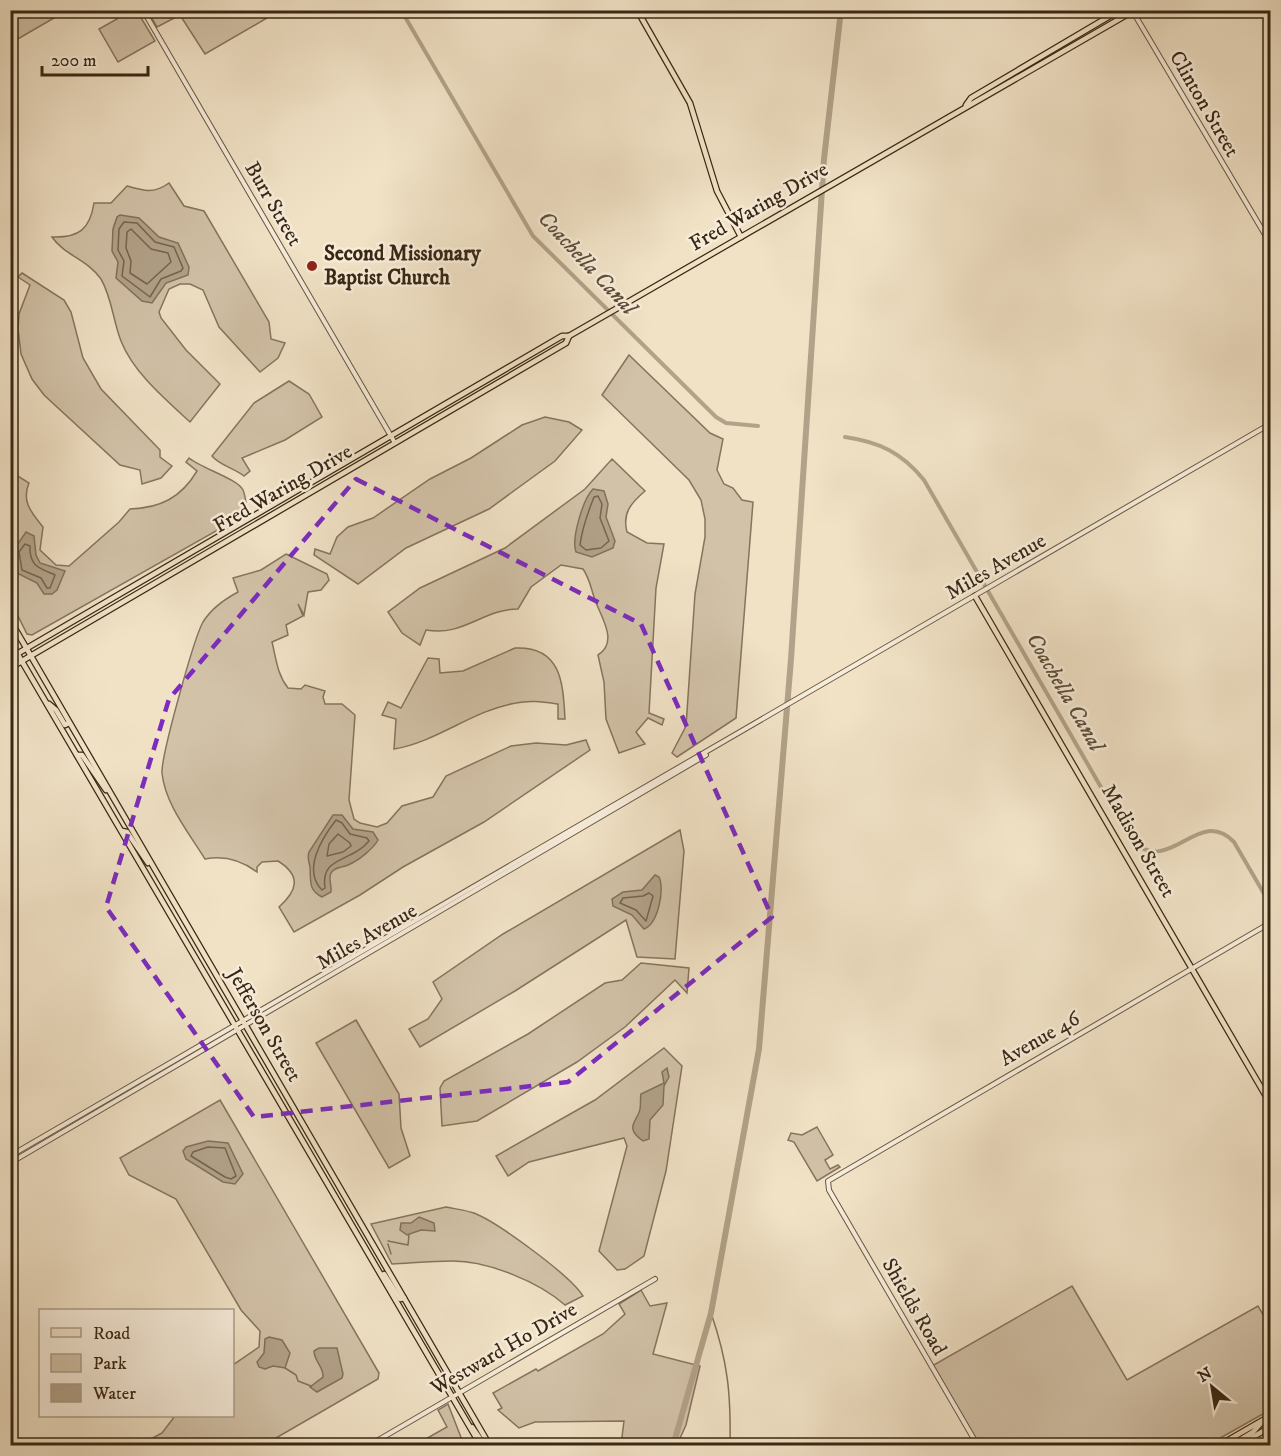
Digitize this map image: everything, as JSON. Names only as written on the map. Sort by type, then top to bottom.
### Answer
[{"type":"main road","points":[[637,10],[690,103],[720,198],[741,237]]},
{"type":"main road","name":"Fred Waring Drive","points":[[966,105],[971,98],[1120,10]]},
{"type":"main road","name":"Fred Waring Drive","points":[[10,658],[562,336],[569,336],[966,105],[975,104],[1133,11]]},
{"type":"main road","points":[[1011,74],[1015,80]]},
{"type":"main road","name":"Fred Waring Drive","points":[[10,668],[566,343],[569,336]]},
{"type":"main road","name":"Madison Street","points":[[975,596],[1270,1103]]},
{"type":"main road","name":"Jefferson Street","points":[[10,620],[490,1446]]},
{"type":"main road","name":"Jefferson Street","points":[[10,641],[481,1446]]},
{"type":"main road","points":[[46,703],[56,710],[65,725],[69,723]]},
{"type":"main road","points":[[77,755],[82,755],[115,802]]},
{"type":"main road","points":[[122,831],[128,832],[141,855],[157,874]]},
{"type":"main road","points":[[374,1263],[400,1299],[405,1298]]},
{"type":"main road","points":[[1218,1446],[1268,1417]]},
{"type":"main road","points":[[1230,1446],[1253,1432],[1268,1417]]},
{"type":"main road","points":[[466,1421],[485,1446]]},
{"type":"main road","points":[[1238,1446],[1270,1427]]},
{"type":"street","name":"Burr Street","points":[[143,10],[395,443]]},
{"type":"street","name":"Clinton Street","points":[[1133,11],[1270,243]]},
{"type":"street","name":"Miles Avenue","points":[[10,1163],[245,1022],[683,769],[821,685],[1270,424]]},
{"type":"street","name":"Avenue 46","points":[[827,1183],[839,1173],[1270,923]]},
{"type":"street","name":"Miles Avenue","points":[[10,1156],[236,1028]]},
{"type":"street","name":"Shields Road","points":[[827,1183],[978,1446]]},
{"type":"street","name":"Westward Ho Drive","points":[[368,1446],[655,1279]]},
{"type":"highlighted area","points":[[356,479],[641,624],[772,917],[568,1082],[254,1117],[106,907],[169,699]]},
{"type":"green space","points":[[11,10],[66,10],[66,11],[11,43]]},
{"type":"green space","points":[[112,11],[137,11],[155,41],[118,62],[99,29],[117,19]]},
{"type":"green space","points":[[148,11],[279,11],[205,54],[180,15],[157,27]]},
{"type":"green space","points":[[169,183],[184,206],[204,211],[269,322],[271,339],[285,343],[278,358],[260,372],[219,327],[203,290],[190,284],[180,284],[169,289],[159,312],[161,318],[186,350],[220,384],[190,422],[133,364],[118,333],[108,294],[96,272],[52,237],[69,236],[82,230],[90,219],[94,203],[111,203],[127,186],[149,190],[158,189]]},
{"type":"green space","points":[[22,273],[64,300],[71,312],[83,358],[101,389],[160,450],[160,457],[172,466],[161,478],[142,484],[140,470],[120,465],[44,395],[32,379],[21,354],[18,329],[19,314],[30,285],[18,277]]},
{"type":"green space","points":[[629,355],[710,433],[723,439],[717,470],[724,484],[733,488],[742,500],[753,502],[736,718],[677,757],[672,753],[686,726],[695,594],[705,537],[705,519],[701,500],[689,480],[602,395]]},
{"type":"green space","points":[[289,381],[309,394],[322,417],[285,440],[242,458],[250,471],[244,476],[215,459],[212,456],[254,403]]},
{"type":"green space","points":[[545,417],[569,422],[582,430],[555,461],[489,509],[406,548],[358,584],[314,555],[315,549],[330,554],[337,537],[348,527],[373,518],[430,479],[471,458],[522,425]]},
{"type":"green space","points":[[189,458],[240,486],[244,493],[248,513],[32,635],[27,634],[11,602],[10,471],[29,483],[27,502],[43,527],[40,550],[56,565],[69,566],[119,522],[130,509],[160,504],[177,495],[197,471],[186,462]]},
{"type":"green space","points":[[612,459],[645,491],[629,509],[626,519],[627,532],[647,543],[664,544],[656,588],[649,713],[664,719],[662,725],[648,718],[636,732],[645,744],[619,753],[606,719],[604,682],[598,655],[607,643],[607,629],[583,569],[561,565],[531,587],[518,609],[494,613],[451,630],[426,630],[420,645],[402,633],[388,612],[420,588],[505,548],[585,489]]},
{"type":"green space","points":[[286,554],[327,574],[329,580],[321,590],[308,592],[304,615],[298,604],[303,616],[286,625],[288,635],[272,642],[277,666],[288,688],[301,689],[305,685],[325,691],[323,697],[325,704],[342,704],[355,715],[349,800],[354,819],[360,823],[377,827],[387,823],[402,806],[433,797],[446,776],[511,746],[536,743],[566,745],[586,740],[590,750],[484,822],[294,932],[279,907],[293,889],[294,878],[291,872],[278,861],[262,862],[257,867],[257,872],[233,860],[205,859],[173,807],[162,773],[179,697],[203,622],[219,605],[238,592],[233,578],[261,570]]},
{"type":"green space","points":[[515,648],[531,649],[551,660],[561,681],[565,719],[558,719],[558,704],[531,701],[516,703],[485,712],[425,740],[394,749],[396,719],[382,715],[388,702],[401,708],[428,658],[439,659],[440,673],[463,671]]},
{"type":"green space","points":[[680,830],[684,851],[675,959],[637,957],[626,920],[515,991],[420,1047],[409,1029],[428,1019],[442,999],[433,982],[503,934]]},
{"type":"green space","points":[[641,963],[689,968],[687,993],[675,980],[625,1027],[577,1062],[477,1121],[442,1126],[440,1088],[444,1081],[528,1034],[605,983],[622,980]]},
{"type":"green space","points":[[356,1020],[399,1094],[401,1128],[410,1156],[389,1168],[316,1043]]},
{"type":"green space","points":[[664,1048],[682,1066],[666,1171],[644,1256],[625,1269],[617,1270],[599,1251],[627,1146],[624,1138],[529,1162],[508,1176],[496,1156],[595,1100]]},
{"type":"green space","points":[[220,1100],[379,1373],[378,1379],[264,1445],[140,1445],[162,1433],[174,1417],[234,1417],[234,1364],[259,1347],[260,1331],[241,1310],[176,1199],[129,1175],[120,1158]]},
{"type":"green space","points":[[817,1127],[833,1155],[825,1160],[830,1169],[838,1165],[840,1167],[817,1181],[794,1142],[788,1140],[791,1133],[802,1135]]},
{"type":"green space","points":[[446,1207],[474,1213],[499,1227],[564,1275],[583,1296],[565,1305],[541,1288],[512,1274],[467,1262],[392,1264],[371,1224]]},
{"type":"green space","points":[[1072,1286],[1127,1380],[1258,1306],[1270,1327],[1270,1410],[1208,1445],[978,1445],[932,1366]]},
{"type":"green space","points":[[641,1290],[650,1306],[667,1303],[653,1354],[700,1366],[686,1425],[677,1445],[621,1445],[624,1421],[535,1422],[519,1428],[498,1410],[502,1408],[493,1393],[536,1369],[538,1371],[603,1334],[625,1314],[619,1304]]},
{"type":"green space","points":[[448,1404],[464,1445],[415,1445],[447,1427],[438,1410]]},
{"type":"water","points":[[120,215],[139,218],[159,237],[178,243],[189,267],[188,275],[166,283],[152,303],[142,301],[116,278],[118,262],[112,251],[113,229]]},
{"type":"water","points":[[593,489],[604,491],[608,504],[606,517],[615,541],[613,548],[592,557],[576,552],[575,538],[585,501]]},
{"type":"water","points":[[26,532],[34,536],[36,555],[40,563],[65,571],[57,590],[52,594],[44,594],[37,583],[17,573],[13,551]]},
{"type":"water","points":[[333,815],[342,815],[353,829],[373,832],[378,840],[356,861],[337,868],[331,873],[331,892],[322,897],[314,891],[311,885],[308,854]]},
{"type":"water","points":[[655,875],[661,882],[661,897],[653,920],[644,929],[632,915],[613,906],[612,899],[623,892],[642,890]]},
{"type":"water","points":[[667,1068],[669,1077],[664,1086],[663,1105],[650,1120],[649,1139],[643,1141],[633,1128],[640,1109],[641,1094],[664,1083],[662,1072]]},
{"type":"water","points":[[208,1141],[228,1143],[243,1174],[235,1184],[223,1182],[186,1159],[183,1151],[186,1147]]},
{"type":"water","points":[[419,1217],[434,1223],[435,1231],[421,1230],[407,1235],[400,1230],[401,1223],[411,1223]]},
{"type":"water","points":[[269,1337],[282,1340],[290,1353],[285,1368],[259,1367],[257,1362],[264,1353],[265,1339]]},
{"type":"water","points":[[319,1348],[337,1348],[343,1374],[342,1378],[317,1392],[310,1387],[323,1377],[314,1355],[314,1351]]},
{"type":"waterway","name":"Coachella Canal","points":[[401,10],[533,236],[716,417],[726,423],[758,426]]},
{"type":"waterway","points":[[673,1446],[711,1313],[759,1049],[791,659],[824,159],[841,10]]},
{"type":"waterway","name":"Coachella Canal","points":[[845,437],[869,442],[889,450],[899,456],[924,480],[1132,841],[1146,850],[1159,851],[1208,831],[1221,833],[1234,842],[1270,904]]},
{"type":"waterway","points":[[388,1241],[408,1245],[409,1235]]},
{"type":"waterway","points":[[388,1244],[391,1254]]},
{"type":"waterway","points":[[711,1313],[727,1378],[730,1446]]},
{"type":"waterway","points":[[285,1368],[296,1375],[298,1381],[311,1386]]},
{"type":"place","name":"Second Missionary Baptist Church","points":[[312,266]]}]
